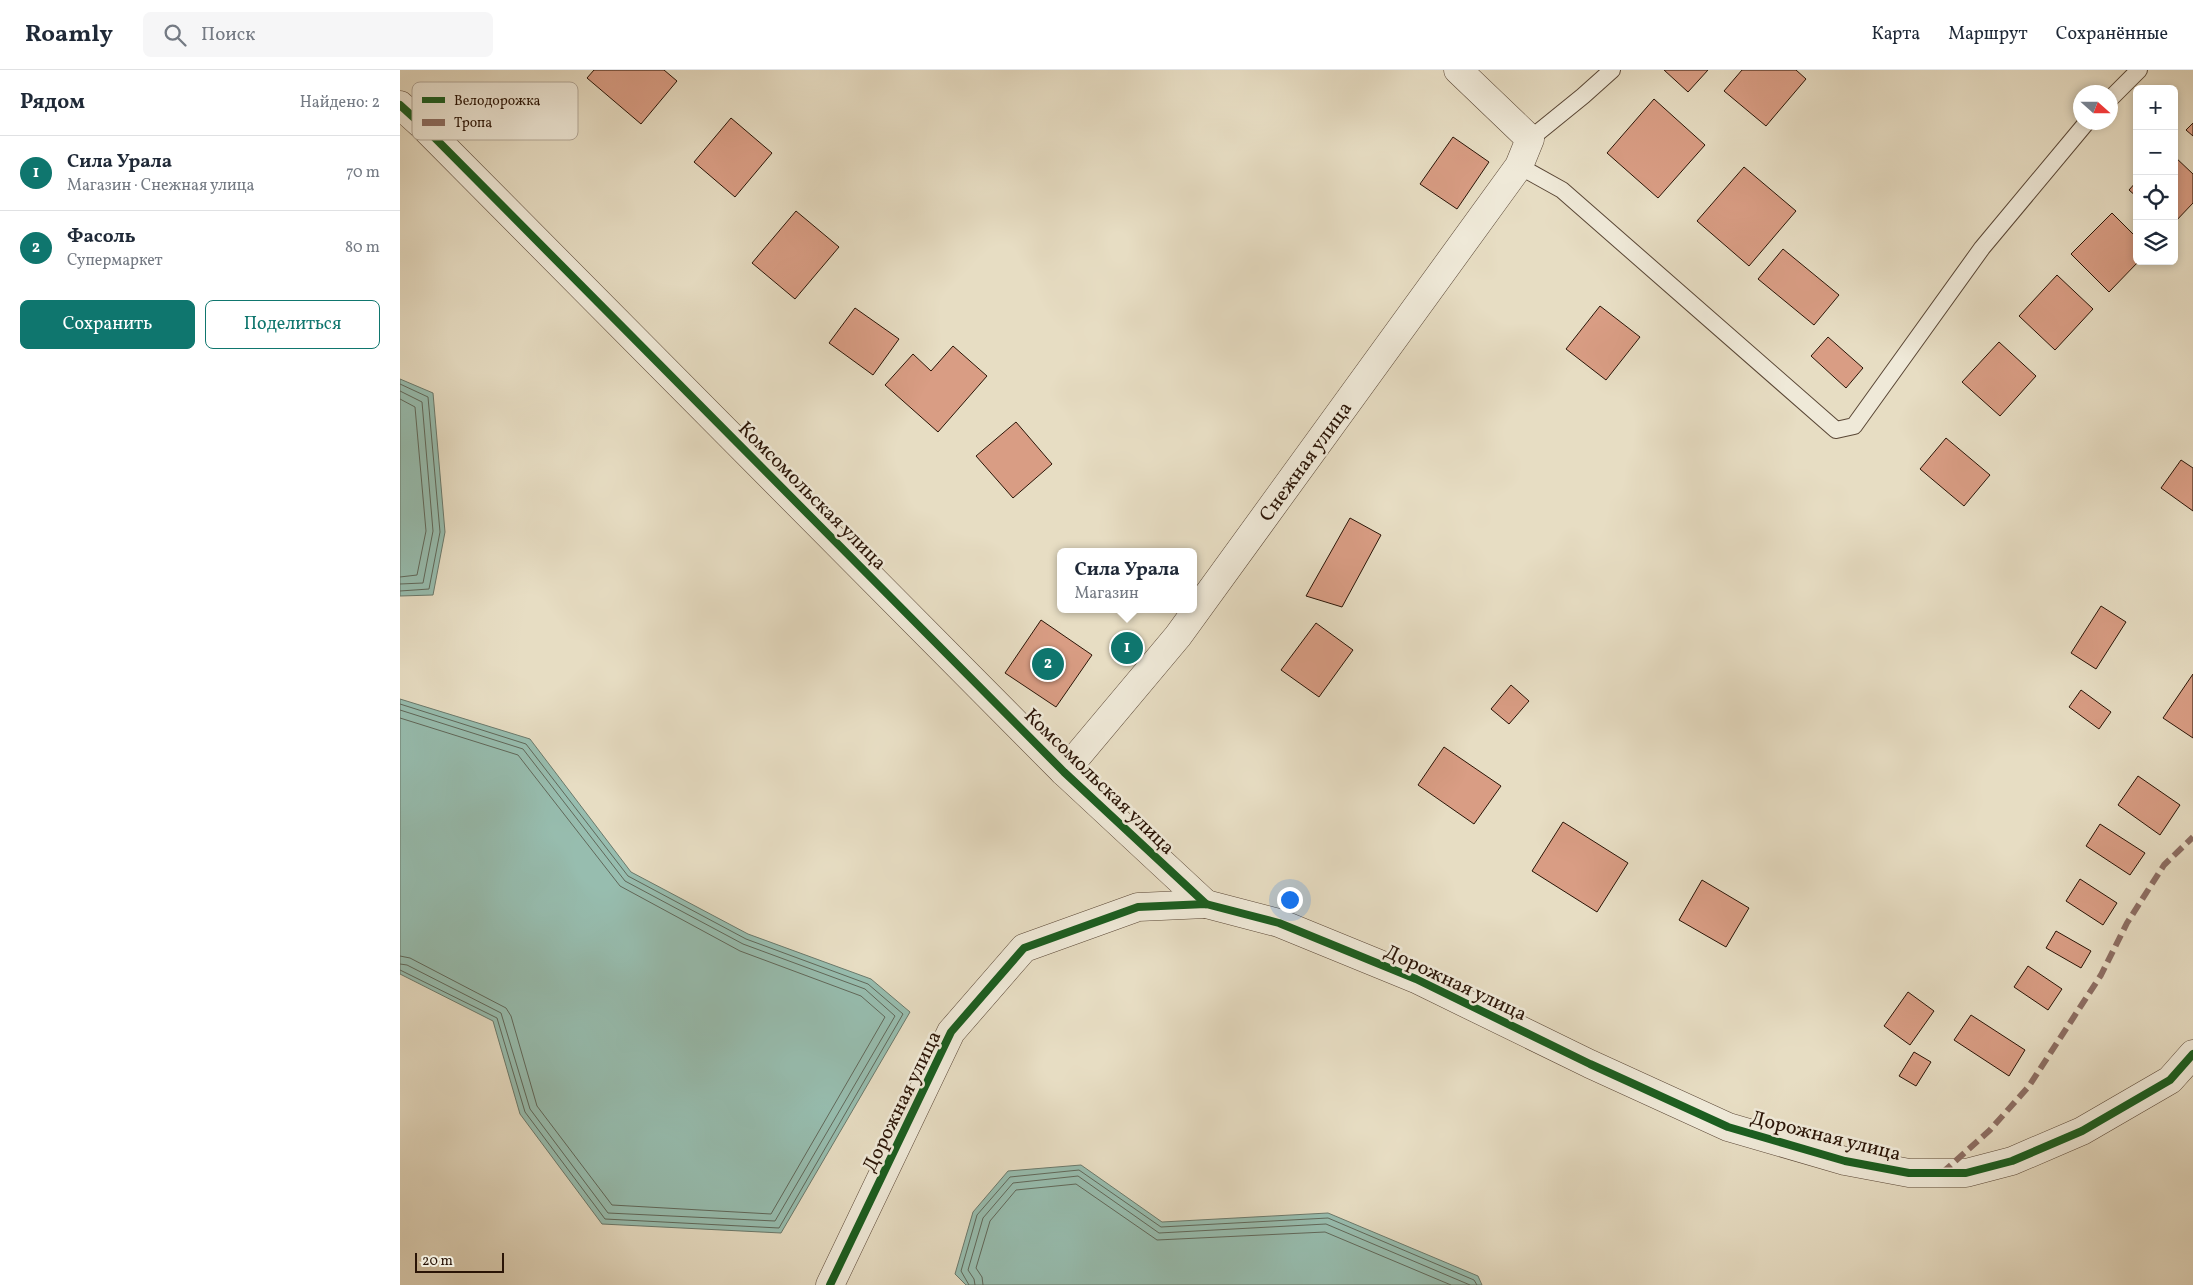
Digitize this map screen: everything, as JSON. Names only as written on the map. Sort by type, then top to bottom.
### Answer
[{"type":"street","points":[[1458,70],[1530,139]]},
{"type":"street","name":"Комсомольская улица","points":[[400,105],[412,116]]},
{"type":"street","name":"Снежная улица","points":[[1197,610],[1519,166],[1530,139]]},
{"type":"street","name":"Комсомольская улица","points":[[437,140],[1064,772],[1206,904]]},
{"type":"street","name":"Снежная улица","points":[[1064,772],[1178,636],[1195,613]]},
{"type":"street","name":"Дорожная улица","points":[[830,1285],[951,1032],[1024,948],[1138,907],[1206,904],[1279,923],[1416,979],[1590,1064],[1728,1127],[1845,1161],[1909,1173],[1966,1173],[2012,1161],[2082,1131],[2170,1080],[2193,1054]]},
{"type":"lane","points":[[1530,139],[1612,70]]},
{"type":"lane","points":[[2118,91],[2140,70]]},
{"type":"lane","points":[[1519,166],[1562,190],[1836,430],[1854,426],[1982,248],[2080,130]]},
{"type":"water","points":[[400,379],[433,393],[445,532],[433,595],[400,596]]},
{"type":"water","points":[[400,699],[530,739],[631,872],[748,934],[871,979],[910,1012],[781,1233],[602,1224],[520,1114],[493,1021],[400,974]]},
{"type":"water","points":[[1081,1165],[1162,1222],[1328,1213],[1478,1276],[1482,1285],[966,1285],[955,1274],[973,1212],[1008,1171]]},
{"type":"building","points":[[594,70],[664,70],[677,81],[641,124],[587,78]]},
{"type":"building","points":[[1664,70],[1708,70],[1688,92]]},
{"type":"building","points":[[1742,70],[1796,70],[1806,79],[1766,126],[1724,91]]},
{"type":"building","points":[[1654,99],[1705,145],[1658,198],[1607,153]]},
{"type":"building","points":[[731,118],[772,153],[735,197],[694,162]]},
{"type":"building","points":[[2193,123],[2193,136],[2186,130]]},
{"type":"building","points":[[1453,137],[1489,162],[1457,209],[1420,184]]},
{"type":"building","points":[[2178,160],[2193,174],[2193,203],[2178,219]]},
{"type":"building","points":[[1744,167],[1796,211],[1749,266],[1697,221]]},
{"type":"building","points":[[2133,186],[2133,194],[2129,190]]},
{"type":"building","points":[[796,211],[839,247],[795,299],[752,263]]},
{"type":"building","points":[[2112,213],[2133,234],[2133,265],[2135,265],[2109,292],[2071,254]]},
{"type":"building","points":[[1783,249],[1839,295],[1814,325],[1758,279]]},
{"type":"building","points":[[2057,275],[2093,309],[2055,350],[2019,316]]},
{"type":"building","points":[[1600,306],[1640,337],[1606,380],[1566,349]]},
{"type":"building","points":[[855,308],[899,339],[873,375],[829,343]]},
{"type":"building","points":[[1828,337],[1863,368],[1846,388],[1811,356]]},
{"type":"building","points":[[1999,342],[2036,376],[2000,416],[1962,382]]},
{"type":"building","points":[[953,346],[987,376],[938,432],[885,385],[913,354],[931,371]]},
{"type":"building","points":[[1016,422],[1052,464],[1013,498],[976,456]]},
{"type":"building","points":[[1946,438],[1990,475],[1964,506],[1920,469]]},
{"type":"building","points":[[2181,460],[2193,468],[2193,511],[2161,488]]},
{"type":"building","points":[[1350,518],[1381,535],[1342,607],[1306,596]]},
{"type":"building","points":[[2101,606],[2126,622],[2096,669],[2071,653]]},
{"type":"building","points":[[1041,620],[1092,655],[1056,707],[1005,673]]},
{"type":"building","points":[[1316,623],[1353,650],[1319,697],[1281,670]]},
{"type":"building","points":[[2193,674],[2193,738],[2163,718]]},
{"type":"building","points":[[1511,685],[1529,701],[1509,724],[1491,709]]},
{"type":"building","points":[[2081,690],[2111,712],[2099,729],[2069,707]]},
{"type":"building","points":[[1444,747],[1501,786],[1474,824],[1418,785]]},
{"type":"building","points":[[2138,776],[2180,805],[2160,835],[2118,805]]},
{"type":"building","points":[[1563,822],[1628,863],[1597,912],[1532,871]]},
{"type":"building","points":[[2100,824],[2145,853],[2130,875],[2086,846]]},
{"type":"building","points":[[2080,879],[2117,903],[2103,925],[2066,901]]},
{"type":"building","points":[[1702,880],[1749,908],[1726,947],[1679,920]]},
{"type":"building","points":[[2056,931],[2091,951],[2081,968],[2046,948]]},
{"type":"building","points":[[2028,966],[2062,989],[2048,1010],[2014,987]]},
{"type":"building","points":[[1908,992],[1934,1011],[1910,1045],[1884,1026]]},
{"type":"building","points":[[1971,1015],[2025,1050],[2009,1076],[1954,1040]]},
{"type":"building","points":[[1914,1052],[1931,1062],[1916,1086],[1899,1076]]},
{"type":"marked path","points":[[1942,1173],[1990,1130],[2029,1086],[2101,975],[2127,923],[2164,865],[2193,837]]},
{"type":"cycle path","points":[[400,105],[412,116]]},
{"type":"cycle path","points":[[437,140],[1064,772],[1206,904]]},
{"type":"cycle path","points":[[830,1285],[951,1032],[1024,948],[1138,907],[1206,904],[1279,923],[1416,979],[1590,1064],[1728,1127],[1845,1161],[1909,1173],[1966,1173],[2012,1161],[2082,1131],[2170,1080],[2193,1054]]},
{"type":"place","name":"Сила Урала","points":[[1127,648]]},
{"type":"place","name":"Фасоль","points":[[1048,664]]}]
